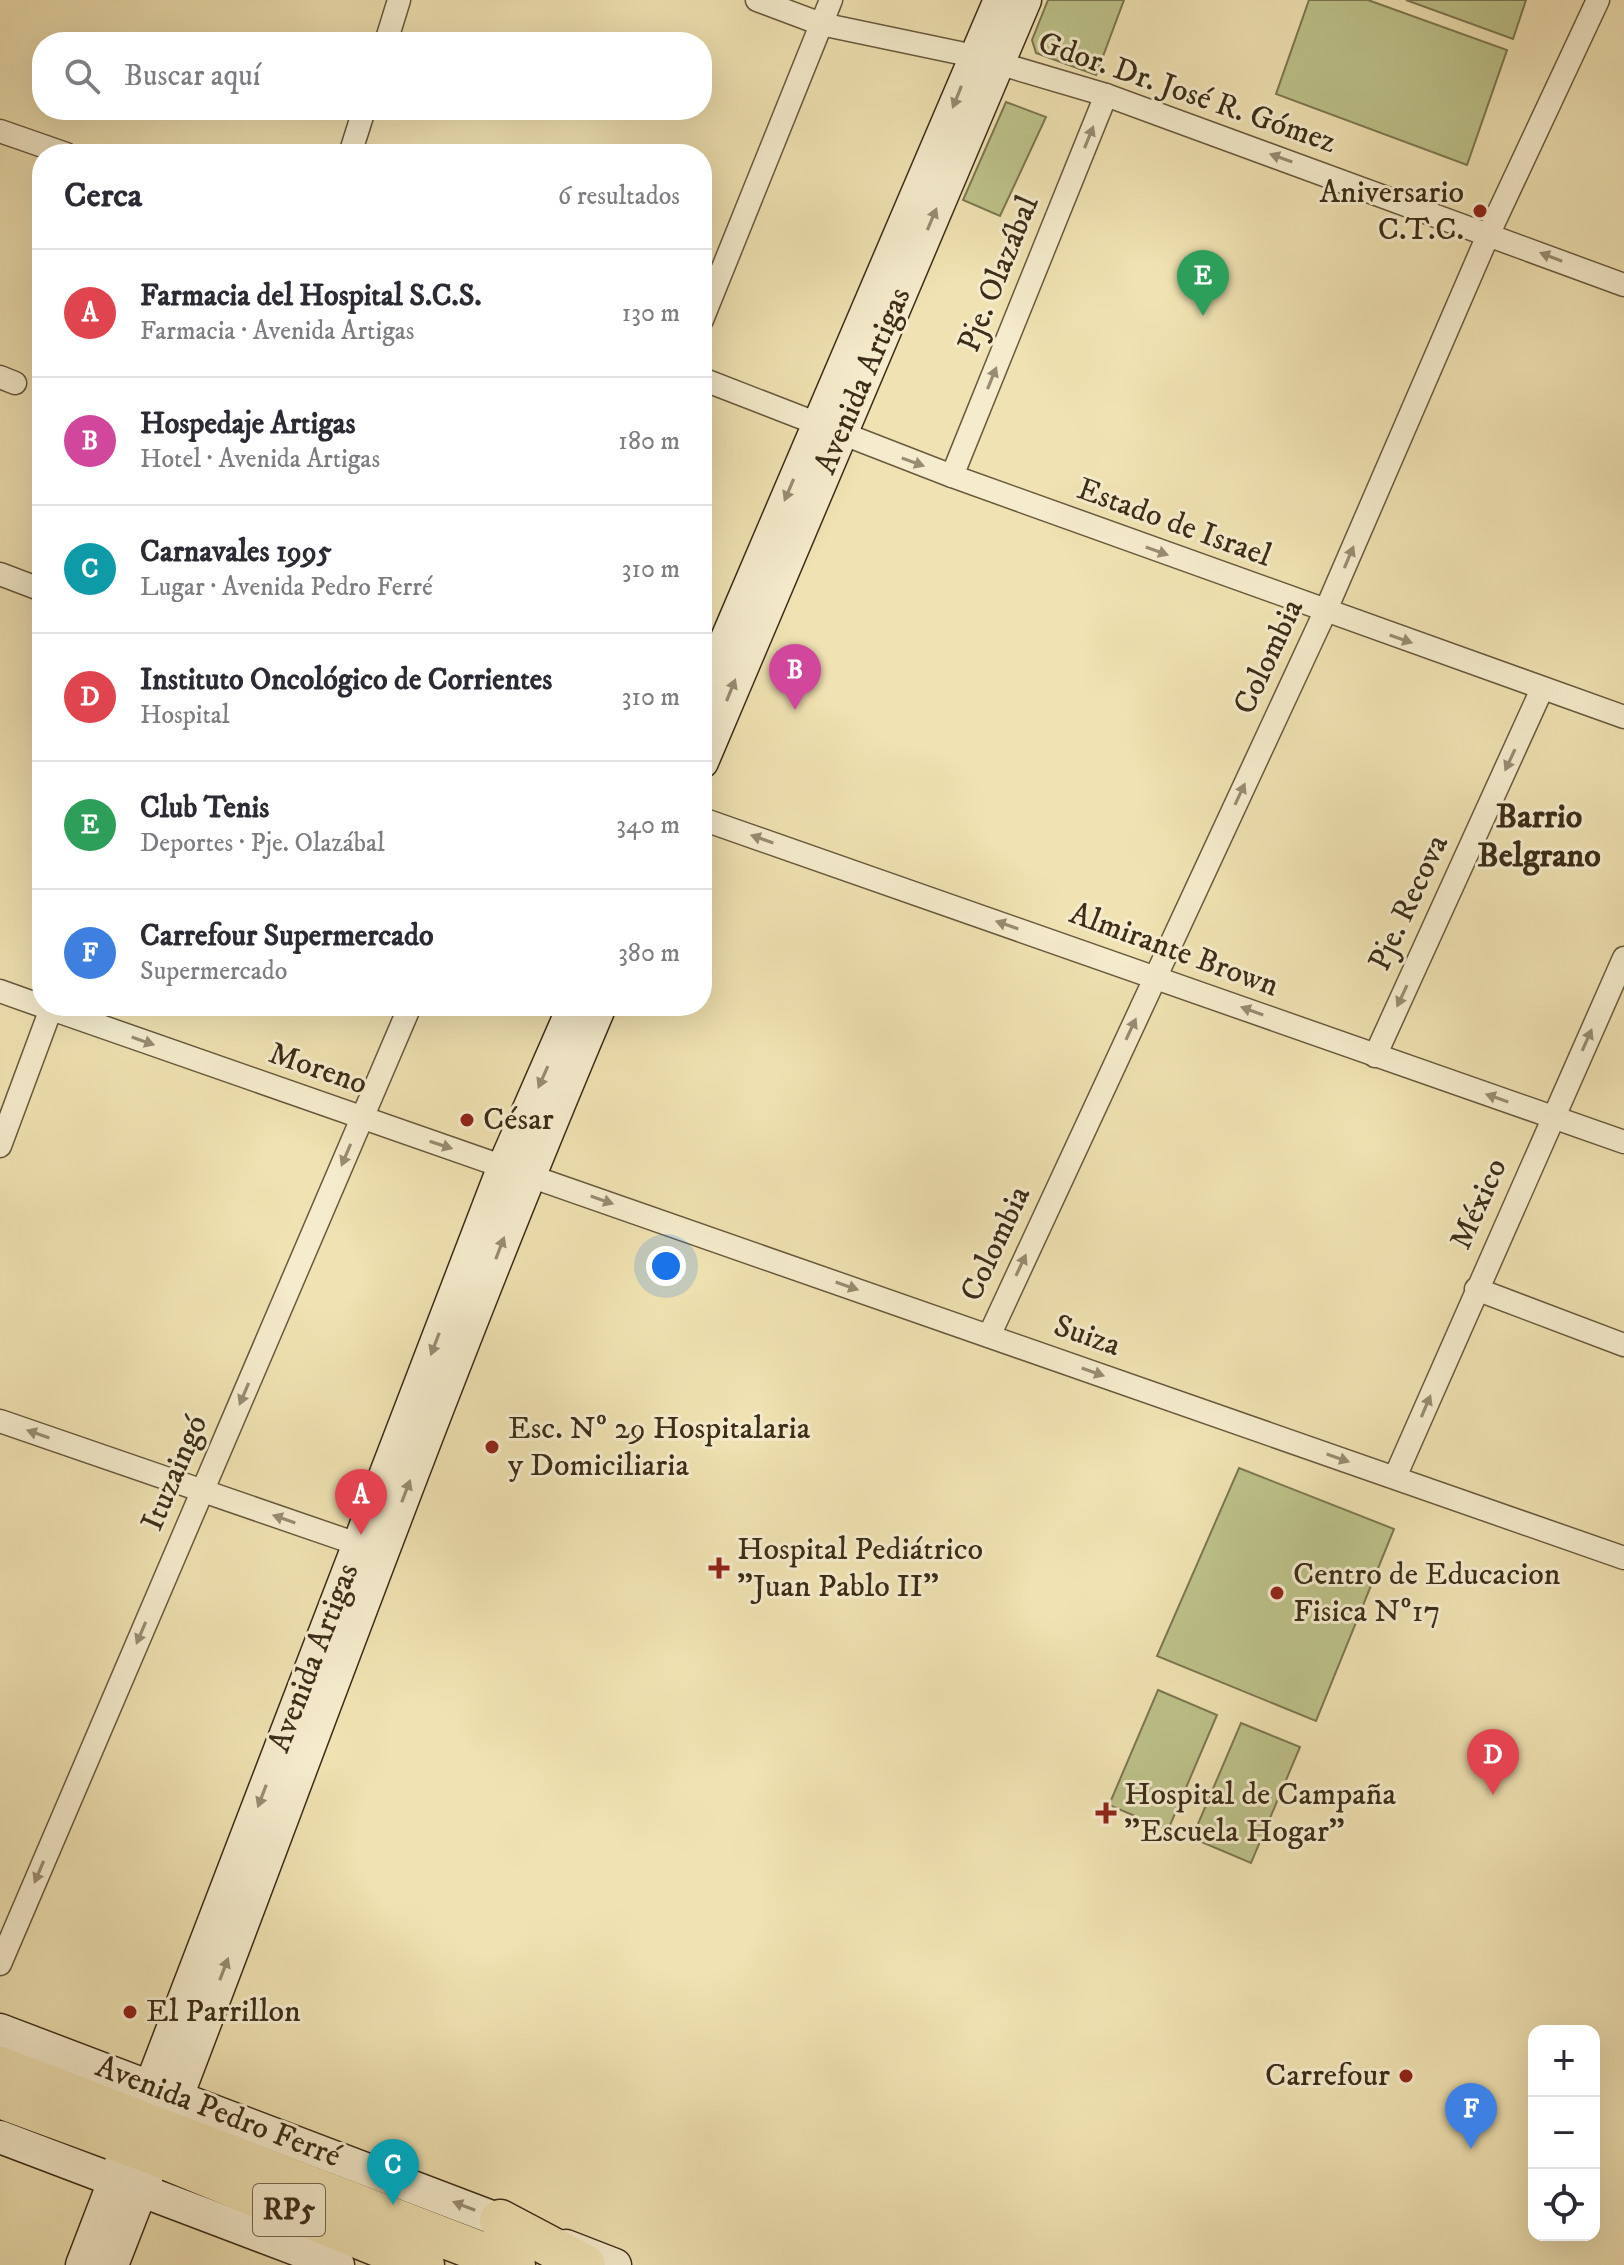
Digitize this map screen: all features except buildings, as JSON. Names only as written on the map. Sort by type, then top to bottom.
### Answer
[{"type":"highway","name":"Avenida Pedro Ferré","points":[[0,2067],[424,2265]]},
{"type":"highway","name":"Avenida Pedro Ferré","points":[[0,2098],[146,2137],[515,2265]]},
{"type":"highway","points":[[500,2220],[585,2265]]},
{"type":"main road","name":"Avenida Artigas","points":[[986,59],[1000,0]]},
{"type":"main road","name":"Avenida Artigas","points":[[712,736],[892,259],[986,59],[1025,0]]},
{"type":"main road","name":"Avenida Artigas","points":[[712,676],[828,430]]},
{"type":"main road","name":"Avenida Artigas","points":[[146,2137],[516,1170],[570,1016]]},
{"type":"main road","name":"Avenida Artigas","points":[[146,2137],[357,1544],[516,1170],[595,1016]]},
{"type":"main road","name":"Avenida Pedro Ferré","points":[[0,2030],[146,2137],[338,2265]]},
{"type":"main road","name":"Avenida Pedro Ferré","points":[[0,2137],[146,2137],[500,2220],[615,2265]]},
{"type":"main road","points":[[82,2265],[146,2137]]},
{"type":"main road","points":[[112,2265],[146,2137]]},
{"type":"street","points":[[389,32],[399,0]]},
{"type":"street","name":"Gdor. Dr. José R. Gómez","points":[[757,0],[821,24],[986,59],[1106,95],[1624,285]]},
{"type":"street","points":[[712,295],[831,0]]},
{"type":"street","name":"Colombia","points":[[989,1336],[1325,612],[1489,233],[1598,0]]},
{"type":"street","name":"Pje. Olazábal","points":[[952,476],[1106,95]]},
{"type":"street","points":[[353,144],[361,120]]},
{"type":"street","points":[[0,131],[37,144]]},
{"type":"street","name":"Estado de Israel","points":[[712,383],[952,476],[1624,717]]},
{"type":"street","points":[[0,574],[32,586]]},
{"type":"street","name":"Pje. Recova","points":[[1375,1056],[1542,689]]},
{"type":"street","name":"Almirante Brown","points":[[712,822],[1624,1142]]},
{"type":"street","name":"México","points":[[1395,1477],[1624,958]]},
{"type":"street","name":"Moreno","points":[[0,991],[32,1002]]},
{"type":"street","points":[[0,1146],[44,1016]]},
{"type":"street","name":"Moreno","points":[[72,1016],[516,1170]]},
{"type":"street","name":"Ituzaingó","points":[[0,1964],[406,1016]]},
{"type":"street","name":"Suiza","points":[[516,1170],[1624,1558]]},
{"type":"street","points":[[1476,1289],[1624,1345]]},
{"type":"street","points":[[0,1421],[357,1544]]},
{"type":"green space","points":[[1048,0],[1124,0],[1096,75],[1036,53],[1032,40]]},
{"type":"green space","points":[[1309,0],[1368,0],[1507,50],[1467,165],[1276,94]]},
{"type":"green space","points":[[1406,0],[1526,0],[1513,39]]},
{"type":"green space","points":[[1006,102],[1046,117],[1000,216],[963,200]]},
{"type":"green space","name":"Centro de Educacion Fisica Nº17","points":[[1239,1468],[1394,1529],[1316,1721],[1157,1656]]},
{"type":"green space","points":[[1158,1690],[1217,1715],[1168,1830],[1109,1805]]},
{"type":"green space","points":[[1241,1723],[1300,1747],[1251,1863],[1192,1838]]},
{"type":"place","name":"Aniversario C.T.C.","points":[[1480,211]]},
{"type":"place","name":"Club Tenis","points":[[1203,316]]},
{"type":"place","name":"Hospedaje Artigas","points":[[795,710]]},
{"type":"place","name":"César","points":[[467,1120]]},
{"type":"place","name":"Esc. Nº 29 Hospitalaria y Domiciliaria","points":[[492,1447]]},
{"type":"place","name":"Farmacia del Hospital S.C.S.","points":[[361,1535]]},
{"type":"place","name":"Hospital Pediátrico \"Juan Pablo II\"","points":[[719,1568]]},
{"type":"place","name":"Centro de Educacion Fisica Nº17","points":[[1277,1593]]},
{"type":"place","name":"Instituto Oncológico de Corrientes","points":[[1493,1795]]},
{"type":"place","name":"Hospital de Campaña \"Escuela Hogar\"","points":[[1106,1813]]},
{"type":"place","name":"El Parrillon","points":[[130,2012]]},
{"type":"place","name":"Carrefour","points":[[1406,2076]]},
{"type":"place","name":"Carrefour Supermercado","points":[[1471,2149]]},
{"type":"place","name":"Carnavales 1995","points":[[393,2205]]},
{"type":"district","name":"Barrio Belgrano","points":[[1539,836]]}]
